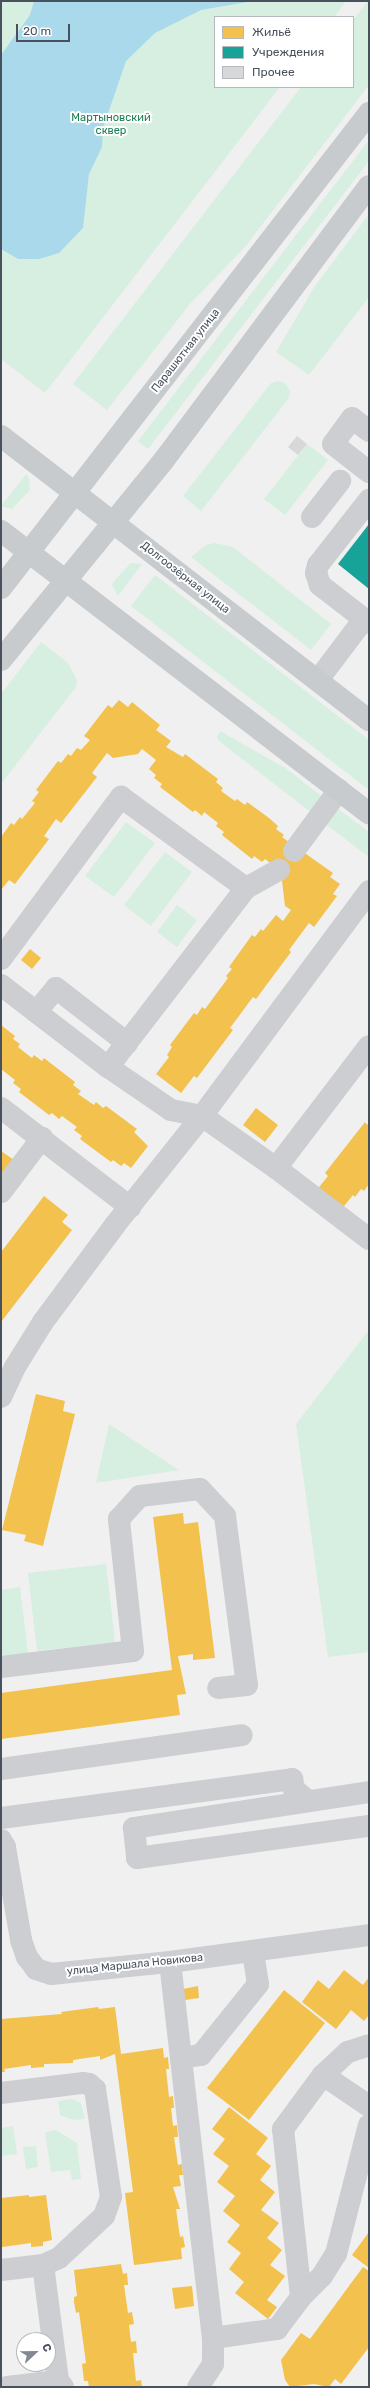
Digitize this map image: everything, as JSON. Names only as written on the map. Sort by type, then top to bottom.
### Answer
[{"type":"main road","name":"Парашютная улица","points":[[1,588],[369,113]]},
{"type":"main road","points":[[1,660],[64,580],[164,460],[369,186]]},
{"type":"main road","name":"Долгоозёрная улица","points":[[1,436],[369,720]]},
{"type":"main road","points":[[1,531],[369,812]]},
{"type":"street","points":[[369,431],[352,418],[333,444],[369,472]]},
{"type":"street","points":[[312,517],[334,488],[355,517]]},
{"type":"street","points":[[318,680],[366,621],[320,585],[316,573],[318,565],[369,500]]},
{"type":"street","points":[[294,851],[339,790]]},
{"type":"street","points":[[1,959],[121,797],[246,888]]},
{"type":"street","points":[[108,1067],[246,888],[279,870]]},
{"type":"street","points":[[1,1397],[15,1367],[44,1322],[130,1206],[202,1116],[369,891]]},
{"type":"street","points":[[1,985],[108,1067],[171,1110],[202,1116],[276,1168],[368,1236]]},
{"type":"street","points":[[36,1012],[56,988],[127,1043]]},
{"type":"street","points":[[276,1168],[369,1046]]},
{"type":"street","points":[[1,1108],[130,1206]]},
{"type":"street","points":[[2,1187],[42,1138]]},
{"type":"street","points":[[1,1668],[133,1651],[119,1518],[140,1496],[200,1489],[225,1516],[247,1685],[218,1688]]},
{"type":"street","points":[[1,1769],[242,1735]]},
{"type":"street","points":[[1,1818],[292,1779],[294,1789],[308,1801]]},
{"type":"street","points":[[369,1792],[134,1828],[137,1858],[369,1826]]},
{"type":"street","name":"улица Маршала Новикова","points":[[1,1840],[8,1862],[21,1940],[27,1957],[36,1969],[51,1974],[170,1962],[369,1935]]},
{"type":"street","points":[[181,2058],[201,2055],[258,1984],[253,1951]]},
{"type":"street","points":[[170,1962],[213,2338],[213,2364],[198,2387]]},
{"type":"street","points":[[301,2297],[283,2129],[323,2075],[348,2052],[369,2045]]},
{"type":"street","points":[[323,2075],[369,2106]]},
{"type":"street","points":[[1,2093],[83,2083],[90,2084],[98,2096],[111,2197],[109,2207],[104,2216],[59,2258],[43,2265],[1,2270]]},
{"type":"street","points":[[213,2338],[277,2329],[301,2297],[322,2276],[336,2254],[369,2125]]},
{"type":"street","points":[[8,2387],[60,2384],[43,2265]]},
{"type":"green space","name":"Мартыновский сквер","points":[[1,1],[346,1],[335,16],[214,16],[214,88],[279,88],[45,393],[1,359]]},
{"type":"green space","points":[[368,1],[369,85],[245,247],[190,304],[107,410],[73,384],[300,88],[354,88],[354,19]]},
{"type":"green space","points":[[369,140],[369,161],[148,449],[138,441]]},
{"type":"green space","points":[[369,214],[369,297],[309,375],[276,352],[315,286]]},
{"type":"green space","points":[[277,381],[285,383],[290,391],[289,398],[201,511],[183,496],[271,383]]},
{"type":"green space","points":[[307,444],[328,460],[285,515],[264,499]]},
{"type":"green space","points":[[26,474],[29,478],[30,490],[12,509],[1,506]]},
{"type":"green space","points":[[215,543],[233,547],[331,624],[311,650],[191,557],[206,545]]},
{"type":"green space","points":[[131,563],[142,564],[118,596],[112,585]]},
{"type":"green space","points":[[155,575],[369,740],[369,790],[131,606]]},
{"type":"green space","points":[[41,642],[68,663],[77,680],[76,687],[1,784],[1,694]]},
{"type":"green space","points":[[220,731],[287,769],[325,799],[313,814],[219,741],[217,737]]},
{"type":"green space","points":[[334,806],[369,832],[369,857],[323,822]]},
{"type":"green space","points":[[126,822],[155,843],[114,897],[85,876]]},
{"type":"green space","points":[[165,852],[192,872],[151,926],[124,905]]},
{"type":"green space","points":[[177,905],[197,920],[177,947],[157,932]]},
{"type":"green space","points":[[369,1330],[369,1652],[328,1657],[296,1424]]},
{"type":"green space","points":[[109,1424],[179,1470],[96,1483]]},
{"type":"green space","points":[[106,1564],[115,1642],[37,1651],[28,1573]]},
{"type":"green space","points":[[20,1587],[28,1653],[1,1656],[1,1590]]},
{"type":"green space","points":[[72,2099],[81,2103],[85,2119],[73,2120],[60,2115],[58,2101]]},
{"type":"green space","points":[[13,2126],[17,2154],[1,2156],[1,2128]]},
{"type":"green space","points":[[56,2130],[77,2143],[81,2179],[72,2180],[70,2170],[51,2172],[45,2132]]},
{"type":"green space","points":[[36,2146],[38,2167],[26,2169],[23,2147]]},
{"type":"water","points":[[34,1],[253,1],[201,10],[155,33],[126,61],[103,128],[102,147],[89,174],[83,228],[59,253],[39,259],[18,259],[1,249],[1,55],[30,15]]},
{"type":"building: Жильё","points":[[119,700],[128,707],[132,702],[160,725],[156,730],[171,741],[166,747],[183,757],[185,754],[218,779],[216,782],[223,788],[221,791],[235,801],[237,799],[245,805],[247,802],[269,818],[278,826],[276,829],[284,835],[282,837],[333,873],[330,877],[340,884],[333,894],[337,896],[314,927],[309,923],[289,950],[291,952],[256,999],[253,997],[230,1028],[233,1030],[197,1078],[194,1076],[181,1093],[156,1074],[169,1057],[167,1055],[172,1047],[170,1045],[194,1013],[197,1015],[202,1007],[205,1009],[228,978],[226,976],[232,969],[229,967],[252,935],[255,937],[261,929],[263,931],[276,915],[283,921],[291,910],[285,906],[282,881],[286,875],[265,859],[262,862],[254,856],[252,859],[222,835],[224,832],[216,826],[218,823],[204,812],[202,816],[195,810],[193,812],[160,787],[162,784],[154,778],[156,775],[149,769],[156,760],[142,749],[138,754],[113,758],[107,753],[92,773],[97,777],[61,823],[56,819],[44,836],[49,839],[15,884],[9,880],[1,890],[1,837],[11,823],[14,825],[20,817],[22,819],[35,803],[32,801],[39,792],[36,790],[58,761],[61,763],[68,754],[71,756],[77,748],[81,750],[90,740],[84,736],[108,705],[112,708]]},
{"type":"building: Жильё","points":[[30,949],[41,958],[32,969],[21,960]]},
{"type":"building: Жильё","points":[[1,1025],[15,1036],[13,1039],[20,1044],[18,1047],[32,1058],[34,1055],[42,1061],[44,1058],[75,1082],[73,1085],[81,1091],[78,1094],[94,1105],[96,1102],[103,1108],[106,1106],[137,1129],[134,1132],[148,1146],[131,1168],[124,1163],[121,1166],[113,1160],[111,1162],[80,1139],[82,1136],[74,1130],[77,1127],[62,1116],[59,1119],[52,1113],[49,1115],[19,1092],[21,1089],[13,1083],[15,1080],[1,1069]]},
{"type":"building: Жильё","points":[[256,1108],[278,1125],[265,1142],[243,1125]]},
{"type":"building: Жильё","points":[[365,1122],[367,1125],[369,1122],[369,1184],[364,1191],[361,1189],[355,1197],[353,1195],[340,1211],[316,1191],[328,1176],[325,1173]]},
{"type":"building: Жильё","points":[[1,1151],[14,1160],[3,1174],[1,1172]]},
{"type":"building: Жильё","points":[[44,1196],[68,1215],[62,1222],[72,1230],[1,1322],[1,1252]]},
{"type":"building: Жильё","points":[[36,1394],[65,1401],[63,1411],[75,1414],[43,1546],[24,1541],[26,1535],[2,1530]]},
{"type":"building: Жильё","points":[[183,1513],[184,1524],[198,1522],[215,1658],[193,1660],[193,1654],[178,1656],[186,1694],[177,1695],[180,1715],[1,1739],[1,1693],[172,1670],[153,1517]]},
{"type":"building: Жильё","points":[[344,1970],[363,1985],[369,1977],[369,2015],[364,2021],[351,2010],[336,2029],[302,2002],[318,1980],[329,1989]]},
{"type":"building: Жильё","points":[[198,1986],[199,1998],[185,2000],[183,1989]]},
{"type":"building: Жильё","points":[[284,1990],[325,2023],[249,2120],[207,2088]]},
{"type":"building: Жильё","points":[[98,2007],[99,2009],[115,2007],[121,2054],[163,2048],[164,2058],[168,2057],[169,2069],[166,2069],[169,2097],[173,2096],[174,2108],[171,2108],[173,2126],[177,2125],[178,2137],[174,2137],[178,2165],[182,2164],[183,2175],[179,2175],[181,2186],[173,2187],[180,2209],[176,2209],[180,2237],[183,2236],[185,2247],[181,2248],[182,2259],[134,2265],[125,2193],[133,2192],[115,2054],[100,2060],[100,2056],[73,2060],[73,2063],[44,2064],[44,2067],[31,2068],[31,2065],[4,2069],[5,2072],[1,2072],[1,2019],[62,2014],[61,2012]]},
{"type":"building: Жильё","points":[[229,2107],[268,2138],[256,2154],[271,2166],[260,2180],[275,2192],[261,2210],[279,2223],[267,2238],[282,2250],[270,2265],[285,2276],[267,2300],[277,2307],[268,2319],[235,2293],[244,2282],[229,2269],[241,2253],[227,2242],[240,2225],[223,2211],[235,2196],[217,2182],[229,2166],[213,2154],[225,2139],[212,2129]]},
{"type":"building: Жильё","points":[[29,2195],[29,2197],[46,2195],[52,2240],[43,2242],[43,2246],[31,2247],[31,2243],[2,2247],[1,2251],[1,2198]]},
{"type":"building: Жильё","points":[[369,2232],[369,2268],[352,2255]]},
{"type":"building: Жильё","points":[[121,2264],[123,2274],[127,2273],[128,2285],[124,2285],[128,2313],[132,2312],[134,2324],[129,2325],[131,2342],[136,2341],[137,2353],[133,2353],[136,2381],[141,2380],[142,2387],[89,2387],[88,2381],[84,2381],[82,2364],[86,2363],[79,2312],[76,2313],[74,2302],[74,2297],[77,2296],[74,2270]]},
{"type":"building: Жильё","points":[[363,2267],[369,2271],[369,2347],[341,2384],[335,2379],[329,2387],[314,2384],[290,2387],[285,2380],[281,2360],[301,2333],[310,2339]]},
{"type":"building: Жильё","points":[[192,2286],[194,2306],[175,2309],[172,2288]]},
{"type":"building: Учреждения","points":[[369,524],[369,589],[338,564]]},
{"type":"building: Прочее","points":[[297,436],[307,444],[298,455],[288,447]]}]
